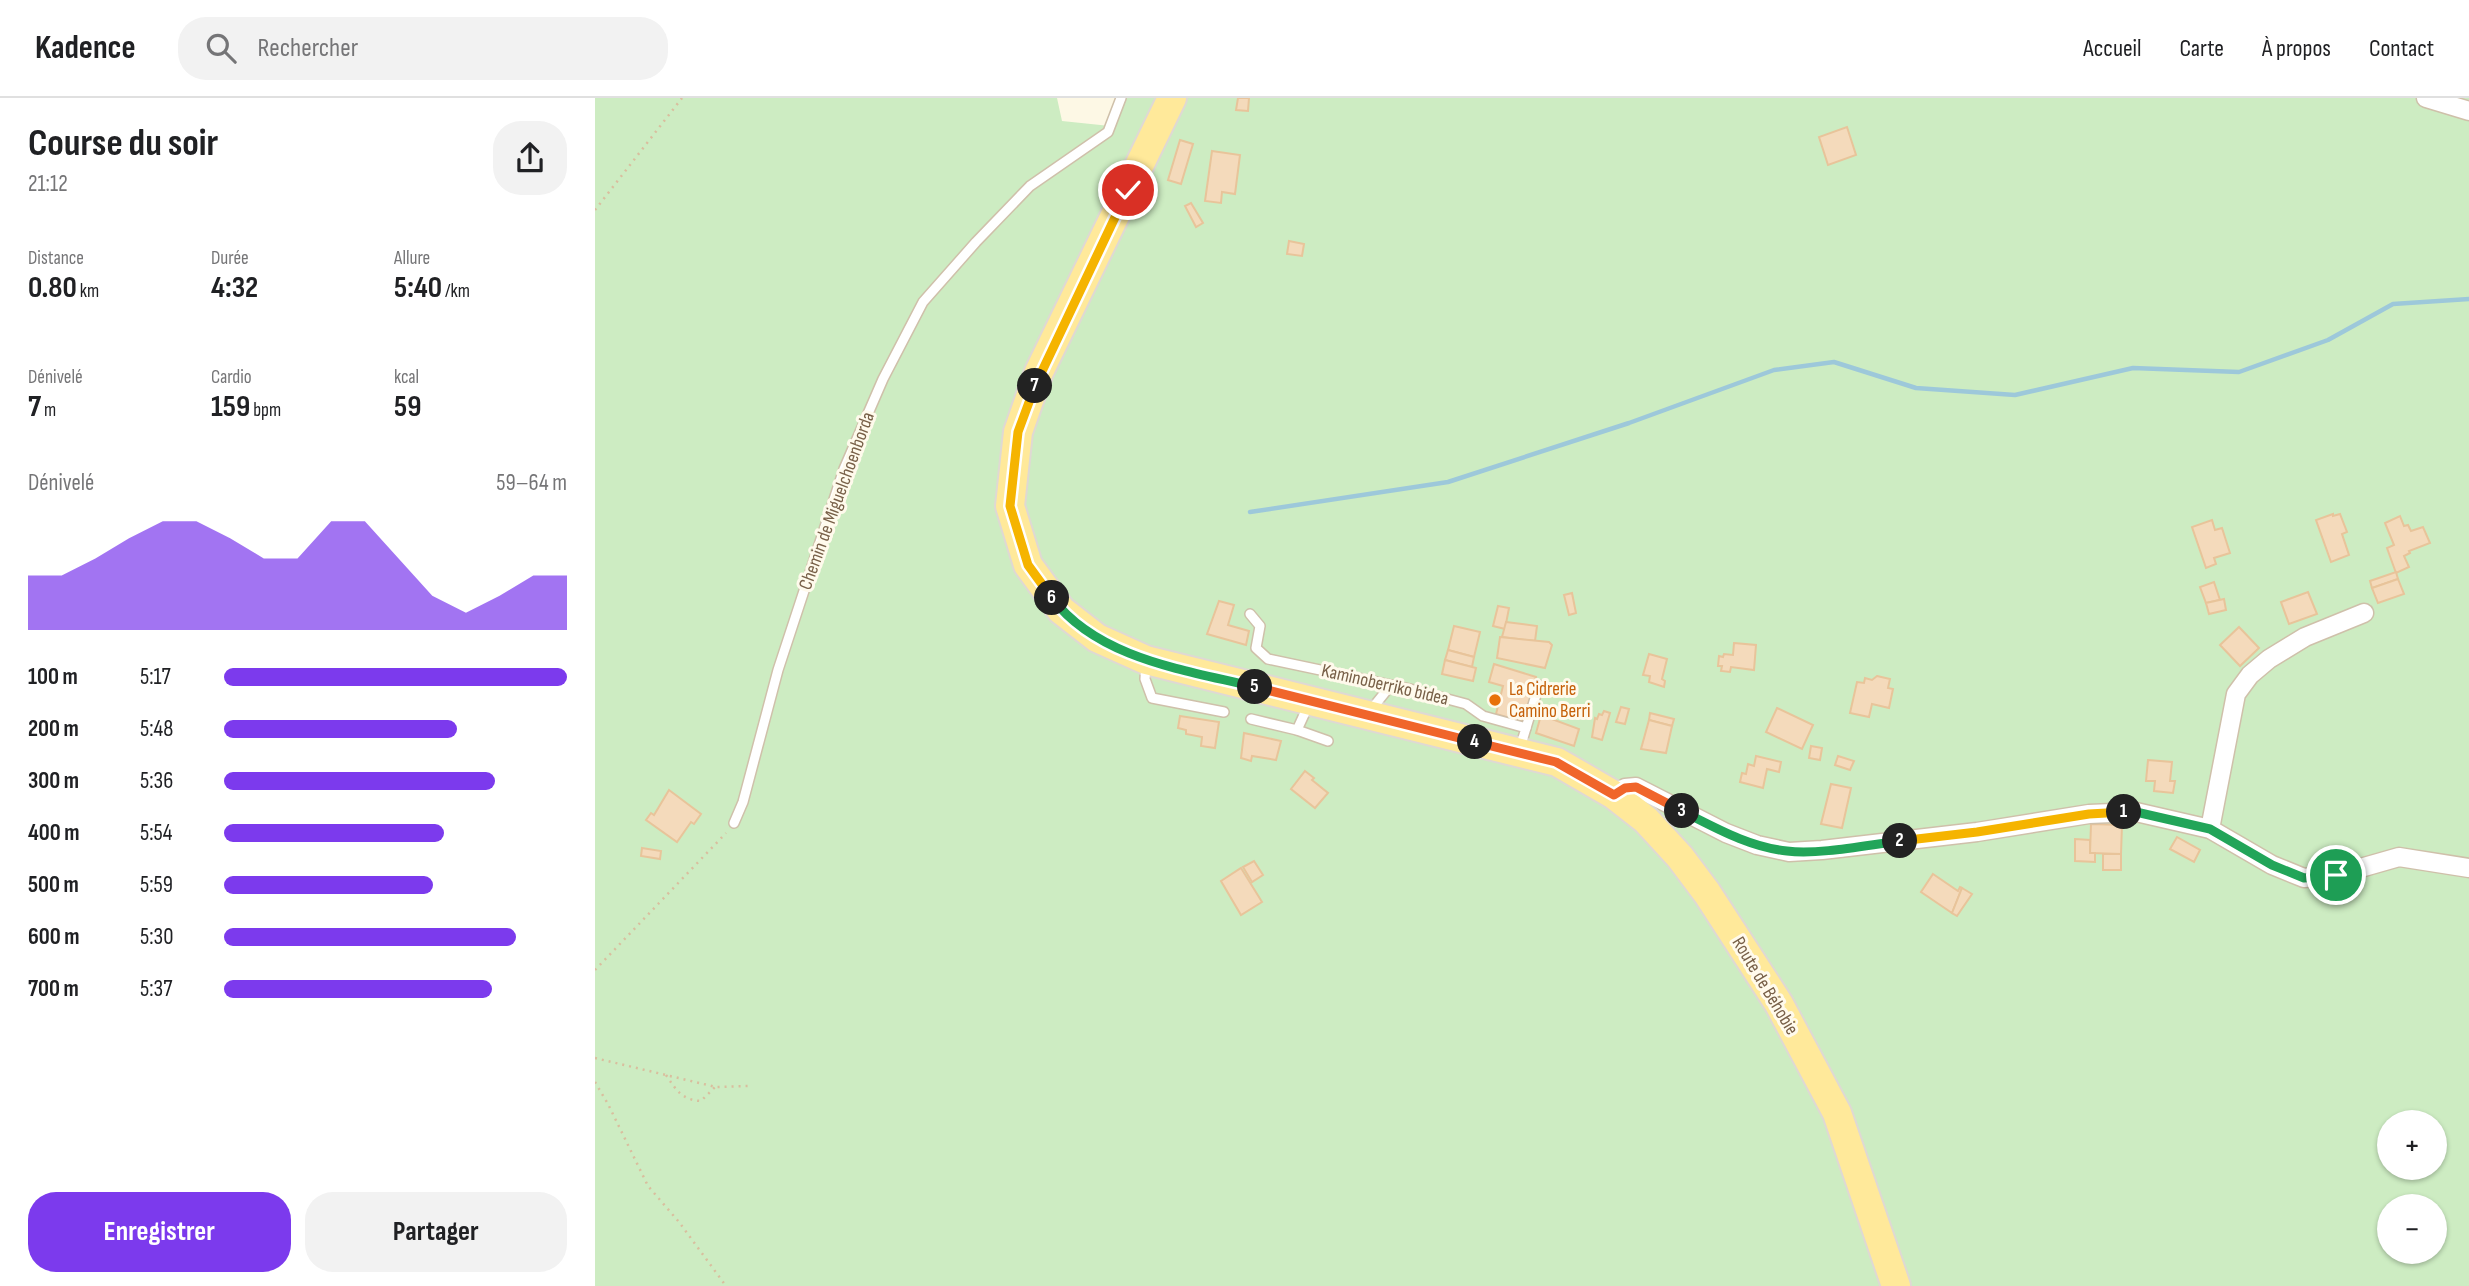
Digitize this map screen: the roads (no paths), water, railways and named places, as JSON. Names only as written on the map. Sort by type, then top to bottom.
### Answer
[{"type":"main road","name":"Route de Béhobie","points":[[1172,98],[1039,372],[1018,432],[1010,506],[1028,565],[1061,610],[1097,638],[1146,660],[1366,715],[1523,740],[1614,795],[1698,901],[1769,1010],[1831,1120],[1870,1207],[1896,1286]]},
{"type":"street","points":[[2426,98],[2469,111]]},
{"type":"street","points":[[2210,829],[2236,694],[2250,676],[2269,659],[2305,637],[2364,612]]},
{"type":"street","points":[[1614,795],[1625,788],[1636,787],[1726,833],[1757,845],[1789,852],[1977,832],[2089,814],[2136,812],[2210,829],[2272,865],[2304,878],[2336,875],[2399,857],[2469,868]]},
{"type":"lane","name":"Chemin de Miguelchoenborda","points":[[734,823],[743,802],[778,670],[845,469],[883,379],[923,302],[1030,186],[1108,132],[1121,98]]},
{"type":"lane","name":"Kaminoberriko bidea","points":[[1250,614],[1260,626],[1256,648],[1268,659],[1466,704],[1523,740]]},
{"type":"lane","points":[[1146,660],[1145,680],[1152,698],[1224,712]]},
{"type":"lane","points":[[1366,715],[1391,685]]},
{"type":"lane","points":[[1523,740],[1539,685]]},
{"type":"lane","points":[[1297,730],[1311,701]]},
{"type":"lane","points":[[1251,719],[1328,741]]},
{"type":"waterway","points":[[1250,512],[1448,482],[1629,423],[1774,370],[1834,362],[1916,388],[2015,395],[2133,368],[2239,372],[2328,340],[2393,304],[2469,299]]},
{"type":"place","name":"La Cidrerie Camino Berri","points":[[1495,700]]}]
